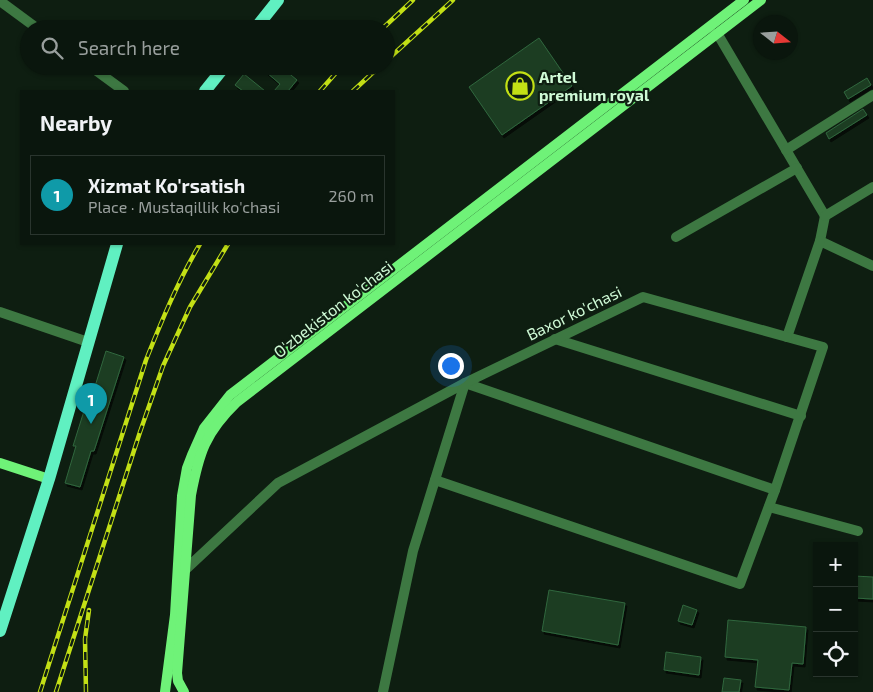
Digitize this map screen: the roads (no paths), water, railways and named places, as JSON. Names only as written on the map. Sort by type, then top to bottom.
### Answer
[{"type":"main road","points":[[262,20],[278,0]]},
{"type":"main road","name":"O'zbekiston ko'chasi","points":[[165,692],[175,615],[184,482],[197,441],[221,405],[230,395],[744,0]]},
{"type":"main road","name":"O'zbekiston ko'chasi","points":[[184,692],[177,676],[191,495],[196,469],[204,444],[219,421],[245,396],[761,0]]},
{"type":"main road","points":[[206,90],[218,75]]},
{"type":"main road","points":[[0,631],[49,479],[117,245]]},
{"type":"main road","points":[[0,463],[49,479]]},
{"type":"street","points":[[0,1],[26,20]]},
{"type":"street","points":[[715,34],[720,38],[825,216],[820,241],[787,337]]},
{"type":"street","points":[[102,75],[123,90]]},
{"type":"street","points":[[786,150],[873,95]]},
{"type":"street","points":[[676,237],[796,168]]},
{"type":"street","points":[[825,216],[873,186]]},
{"type":"street","points":[[820,241],[873,266]]},
{"type":"street","name":"Baxor ko'chasi","points":[[185,570],[278,483],[465,383],[643,297],[823,347],[800,416]]},
{"type":"street","points":[[0,312],[88,342]]},
{"type":"street","points":[[435,480],[740,584],[800,416],[555,339]]},
{"type":"street","points":[[383,692],[413,551],[465,383],[775,490]]},
{"type":"street","points":[[769,507],[858,531]]},
{"type":"railway","points":[[392,20],[413,0]]},
{"type":"railway","points":[[395,53],[453,0]]},
{"type":"railway","points":[[321,90],[334,75]]},
{"type":"railway","points":[[354,90],[370,75]]},
{"type":"railway","points":[[40,692],[146,360],[177,286],[199,245]]},
{"type":"railway","points":[[56,692],[163,366],[190,307],[227,245]]},
{"type":"railway","points":[[86,692],[85,639],[89,610]]},
{"type":"place","name":"Artel premium royal","points":[[520,86]]},
{"type":"place","name":"Xizmat Ko'rsatish","points":[[91,424]]}]
